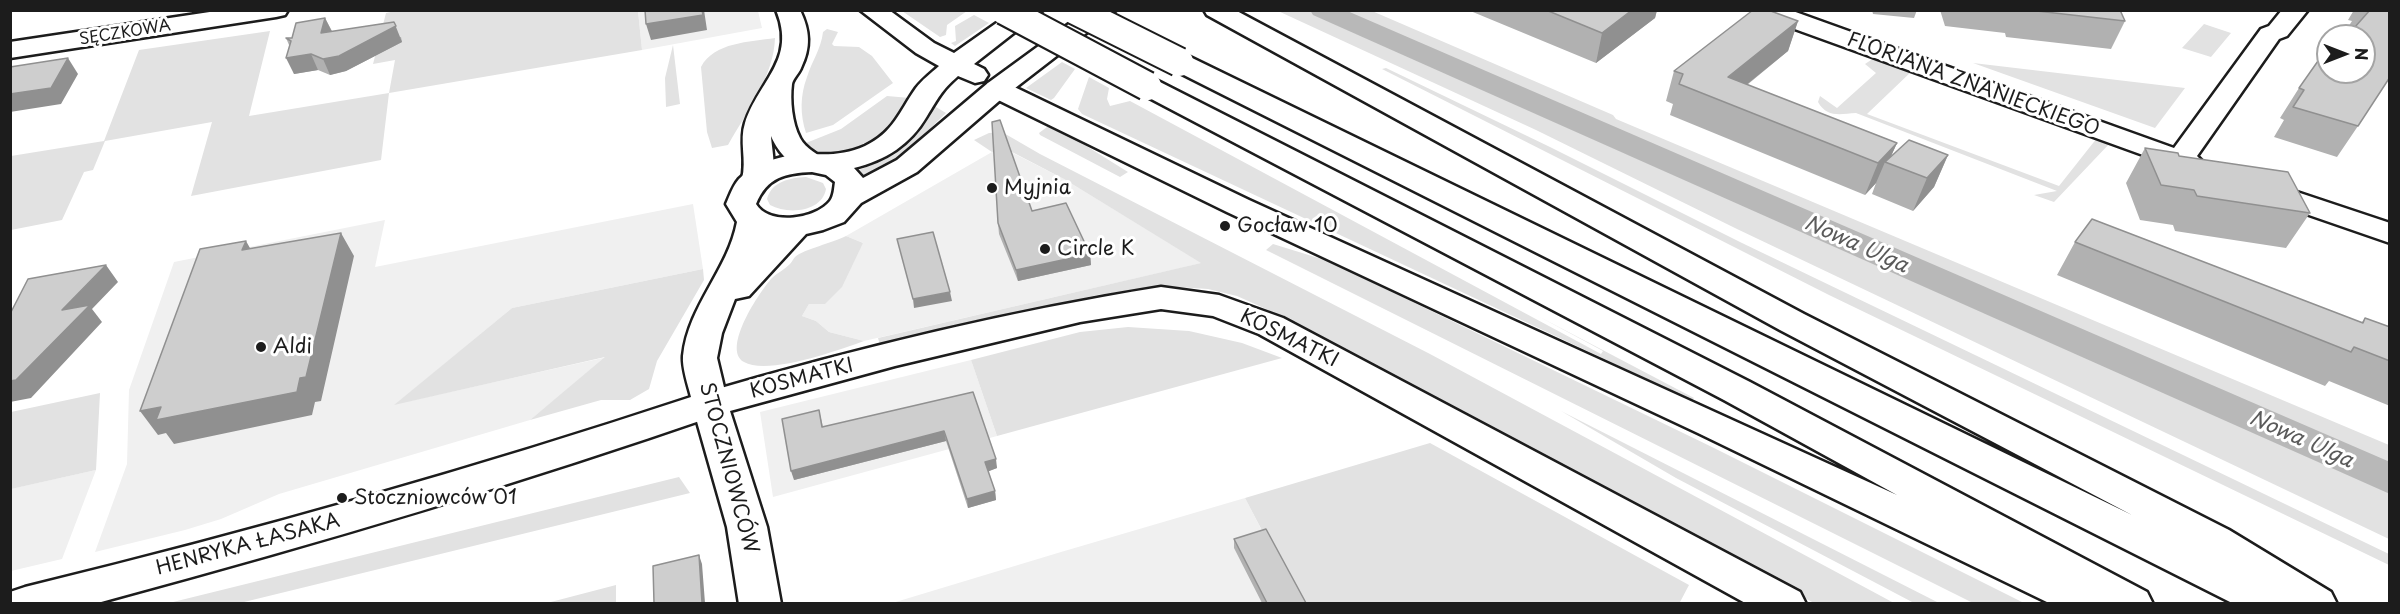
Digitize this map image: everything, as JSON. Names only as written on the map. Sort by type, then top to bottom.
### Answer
[{"type":"street","name":"SĘCZKOWA","points":[[10,51],[276,10]]},
{"type":"street","points":[[757,179],[760,169],[756,138],[758,124],[780,86],[795,46],[797,32],[788,10]]},
{"type":"street","points":[[872,10],[926,48],[997,88],[1238,206],[2092,603]]},
{"type":"street","points":[[1004,10],[1146,86],[1737,391],[2132,603]]},
{"type":"street","points":[[1031,10],[957,65],[927,91],[905,129],[893,142],[859,160],[782,167],[757,179],[748,187],[743,196],[742,205],[745,213],[753,220],[778,227],[796,226],[830,216],[850,197],[907,166],[997,88],[1104,10]]},
{"type":"street","points":[[1075,10],[2274,603]]},
{"type":"street","points":[[1216,10],[1792,322],[2215,541],[2316,603]]},
{"type":"street","name":"FLORIANA ZNANIECKIEGO","points":[[1765,10],[2390,234]]},
{"type":"street","points":[[2180,160],[2270,34],[2278,32],[2296,10]]},
{"type":"street","points":[[780,86],[779,122],[783,135],[800,158],[844,173],[850,180],[850,197]]},
{"type":"street","name":"STOCZNIOWCÓW","points":[[753,220],[749,241],[723,289],[705,333],[700,358],[710,404],[747,527],[760,603]]},
{"type":"street","name":"STOCZNIOWCÓW","points":[[705,333],[742,285],[777,244],[796,226]]},
{"type":"street","name":"KOSMATKI","points":[[710,404],[896,354],[1080,311],[1161,298],[1219,306],[1271,326],[1785,603]]},
{"type":"street","name":"HENRYKA ŁASAKA","points":[[25,603],[166,568],[334,522],[617,436],[710,404]]},
{"type":"shaded area","points":[[400,10],[638,11],[642,50],[389,93],[395,60],[373,64],[386,13]]},
{"type":"shaded area","points":[[638,11],[758,11],[762,28],[642,50]]},
{"type":"shaded area","points":[[902,11],[967,11],[947,25],[946,35],[940,37]]},
{"type":"shaded area","points":[[1278,11],[1311,11],[2252,424],[2389,487],[2389,539],[1737,229],[1536,130]]},
{"type":"shaded area","points":[[1333,11],[1372,11],[1613,115],[1616,119],[2389,445],[2389,468]]},
{"type":"shaded area","points":[[974,15],[989,23],[955,46],[951,43],[956,41],[955,26]]},
{"type":"shaded area","points":[[2204,24],[2231,33],[2211,57],[2182,48]]},
{"type":"shaded area","points":[[827,29],[838,32],[832,44],[834,46],[859,47],[872,56],[893,83],[833,125],[806,133],[802,112],[803,91],[823,32]]},
{"type":"shaded area","points":[[270,31],[249,116],[389,93],[381,160],[191,196],[212,122],[105,141],[93,170],[84,172],[62,220],[11,230],[11,156],[104,141],[139,50]]},
{"type":"shaded area","points":[[775,38],[770,66],[751,107],[728,145],[712,148],[707,132],[701,67],[715,52],[724,48],[744,42]]},
{"type":"shaded area","points":[[673,45],[680,104],[666,107],[665,78]]},
{"type":"shaded area","points":[[1877,56],[1913,70],[1867,114],[2059,186],[2097,138],[2111,142],[2054,202],[2034,195],[2057,191],[1856,113],[1834,114],[1825,111],[1818,102],[1820,96],[1837,108],[1876,73],[1865,64]]},
{"type":"shaded area","points":[[1062,62],[1075,69],[1054,98],[1051,100],[1026,88]]},
{"type":"shaded area","points":[[1973,63],[2185,88],[2155,128]]},
{"type":"shaded area","points":[[1386,68],[1742,243],[2389,554],[2389,565],[1829,295],[1382,69]]},
{"type":"shaded area","points":[[1089,77],[1109,88],[1107,99],[1110,106],[1130,101],[1601,354],[1603,351],[1536,315],[1694,398],[1692,400],[1082,114],[1078,109]]},
{"type":"shaded area","points":[[887,96],[910,98],[899,121],[870,148],[833,156],[815,151],[806,143],[841,129]]},
{"type":"shaded area","points":[[931,104],[946,113],[893,165],[866,179],[859,170],[883,159],[902,145],[918,127]]},
{"type":"shaded area","points":[[1051,124],[1128,172],[1120,177],[1040,135],[1039,133]]},
{"type":"shaded area","points":[[1002,132],[1040,154],[1430,354],[1894,603],[1814,603],[1266,309],[1237,296],[1208,289],[1163,286],[1097,295],[880,345],[878,338],[1201,263],[1064,179],[1012,152],[992,152],[974,140],[989,133]]},
{"type":"shaded area","points":[[992,152],[1011,152],[1064,179],[1202,263],[864,341],[829,332],[816,321],[802,316],[809,304],[863,243],[846,236]]},
{"type":"shaded area","points":[[806,177],[823,183],[826,189],[818,203],[795,210],[770,205],[767,199],[769,193],[777,184],[794,178]]},
{"type":"shaded area","points":[[693,204],[703,269],[512,308],[396,404],[607,357],[530,420],[279,494],[221,519],[185,530],[95,552],[127,464],[129,390],[174,262],[385,220],[375,267]]},
{"type":"shaded area","points":[[846,236],[863,243],[842,287],[825,304],[809,304],[802,316],[816,321],[829,332],[864,341],[785,364],[769,366],[744,362],[738,355],[737,345],[740,333],[752,307],[766,285],[799,254]]},
{"type":"shaded area","points":[[1273,244],[1328,261],[1712,447],[2024,603],[1973,603],[1266,250]]},
{"type":"shaded area","points":[[703,269],[704,280],[657,361],[649,389],[630,400],[601,400],[530,420],[605,357],[394,405],[512,308]]},
{"type":"shaded area","points":[[1128,327],[1189,331],[1242,343],[1282,358],[997,436],[971,360],[1080,332]]},
{"type":"shaded area","points":[[971,360],[997,436],[773,497],[760,412]]},
{"type":"shaded area","points":[[100,393],[96,470],[11,489],[11,412]]},
{"type":"shaded area","points":[[1561,411],[1939,603],[1914,603],[1676,478]]},
{"type":"shaded area","points":[[1430,443],[1689,585],[1679,604],[1300,603],[1245,498]]},
{"type":"shaded area","points":[[96,470],[62,559],[11,571],[10,489]]},
{"type":"shaded area","points":[[679,477],[690,493],[240,603],[169,603]]},
{"type":"shaded area","points":[[1245,498],[1300,604],[889,604],[1061,552]]},
{"type":"shaded area","points":[[616,585],[616,603],[547,603]]},
{"type":"building","points":[[645,10],[702,10],[703,15],[646,24]]},
{"type":"building","points":[[1546,10],[1632,10],[1602,33]]},
{"type":"building","points":[[1753,10],[1768,10],[1798,21],[1728,77],[1897,143],[1878,163],[1679,84],[1683,74],[1674,71]]},
{"type":"building","points":[[2028,10],[2120,10],[2125,21]]},
{"type":"building","points":[[2370,10],[2390,10],[2390,77],[2358,126],[2293,107],[2304,90],[2299,88],[2316,64],[2316,84],[2376,84],[2376,24],[2358,24]]},
{"type":"building","points":[[325,18],[321,33],[394,22],[396,26],[339,56],[323,59],[311,54],[286,58],[291,41],[286,38],[292,38],[296,23]]},
{"type":"building","points":[[68,58],[51,88],[10,94],[10,67]]},
{"type":"building","points":[[1000,120],[1032,211],[1066,203],[1090,254],[1016,270],[998,223],[992,122]]},
{"type":"building","points":[[1909,140],[1948,155],[1927,178],[1885,162]]},
{"type":"building","points":[[2145,148],[2178,153],[2179,156],[2288,172],[2310,213],[2197,196],[2194,190],[2161,185]]},
{"type":"building","points":[[2092,219],[2363,323],[2365,318],[2390,327],[2390,361],[2354,347],[2351,352],[2075,242]]},
{"type":"building","points":[[933,232],[950,292],[913,299],[897,239]]},
{"type":"building","name":"Aldi","points":[[341,233],[306,377],[300,378],[297,392],[156,420],[161,407],[140,411],[200,249],[246,241],[242,250]]},
{"type":"building","points":[[106,265],[62,310],[90,305],[16,380],[10,381],[10,314],[28,279]]},
{"type":"building","points":[[973,392],[996,459],[985,462],[995,491],[967,499],[944,431],[791,471],[782,419],[819,410],[822,427]]},
{"type":"building","points":[[1266,529],[1306,603],[1267,603],[1234,539]]},
{"type":"building","points":[[699,555],[702,603],[654,603],[653,566]]},
{"type":"waterway","name":"Nowa Ulga","points":[[1322,10],[2390,479]]},
{"type":"place","name":"Myjnia","points":[[992,188]]},
{"type":"place","name":"Gocław 10","points":[[1225,226]]},
{"type":"place","name":"Circle K","points":[[1045,249]]},
{"type":"place","name":"Aldi","points":[[261,347]]},
{"type":"place","name":"Stoczniowców 01","points":[[342,498]]}]
